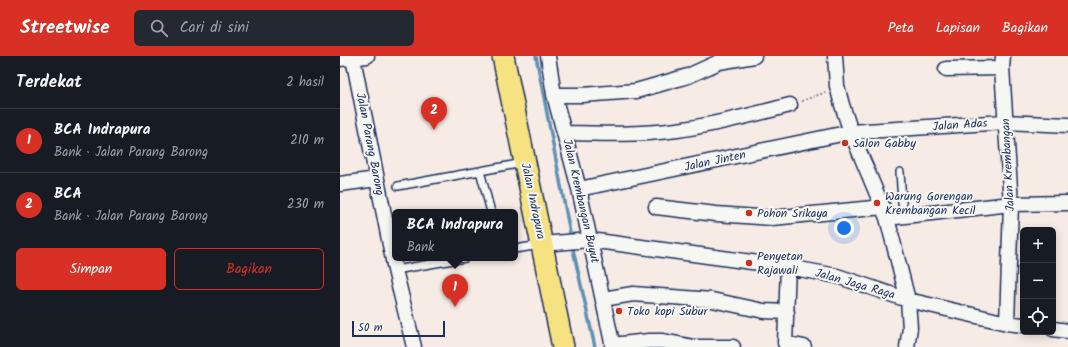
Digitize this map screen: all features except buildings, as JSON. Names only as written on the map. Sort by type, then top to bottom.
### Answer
[{"type":"main road","name":"Jalan Indrapura","points":[[503,56],[525,163],[550,244],[563,347]]},
{"type":"street","name":"Jalan Krembangan Buyut","points":[[548,56],[554,95],[579,189],[585,241],[602,298],[612,346]]},
{"type":"street","points":[[554,95],[582,95],[636,91],[681,78],[719,62],[754,56]]},
{"type":"street","points":[[835,56],[837,88],[851,132],[885,213],[908,300],[910,328],[907,347]]},
{"type":"street","name":"Jalan Parang Barong","points":[[353,58],[392,251]]},
{"type":"street","points":[[946,70],[1003,62]]},
{"type":"street","name":"Jalan Krembangan","points":[[1003,62],[1005,122],[1011,204],[1007,322]]},
{"type":"street","points":[[565,133],[624,134],[678,130],[747,117],[790,105]]},
{"type":"street","name":"Jalan Adas","points":[[851,132],[1005,122],[1068,125]]},
{"type":"street","name":"Jalan Jinten","points":[[579,189],[851,132]]},
{"type":"street","points":[[340,184],[377,179]]},
{"type":"street","points":[[656,207],[716,214],[772,218],[885,213],[902,216],[1011,204],[1068,203]]},
{"type":"street","name":"Jalan Jaga Raga","points":[[550,244],[585,241],[788,267],[837,276],[908,300],[1020,324]]},
{"type":"street","name":"Jalan Parang Barong","points":[[394,261],[414,347]]},
{"type":"street","points":[[788,267],[787,312],[783,346],[804,347]]},
{"type":"street","points":[[602,298],[633,294],[712,300],[764,311],[787,312]]},
{"type":"street","points":[[1056,329],[1068,330]]},
{"type":"street","points":[[612,346],[649,341],[663,341],[694,346],[733,347]]},
{"type":"lane","points":[[398,186],[525,163]]},
{"type":"lane","points":[[480,171],[490,209]]},
{"type":"lane","points":[[900,172],[902,216]]},
{"type":"lane","points":[[518,249],[550,244]]},
{"type":"lane","points":[[396,270],[448,261]]},
{"type":"path","points":[[790,105],[837,88]]},
{"type":"waterway","points":[[536,56],[571,238]]},
{"type":"waterway","points":[[572,245],[595,347]]},
{"type":"place","name":"BCA","points":[[434,130]]},
{"type":"place","name":"Salon Gabby","points":[[845,143]]},
{"type":"place","name":"Warung Gorengan Krembangan Kecil","points":[[877,203]]},
{"type":"place","name":"Pohon Srikaya","points":[[749,213]]},
{"type":"place","name":"Penyetan Rajawali","points":[[749,263]]},
{"type":"place","name":"BCA Indrapura","points":[[455,307]]},
{"type":"place","name":"Toko kopi Subur","points":[[619,311]]}]
